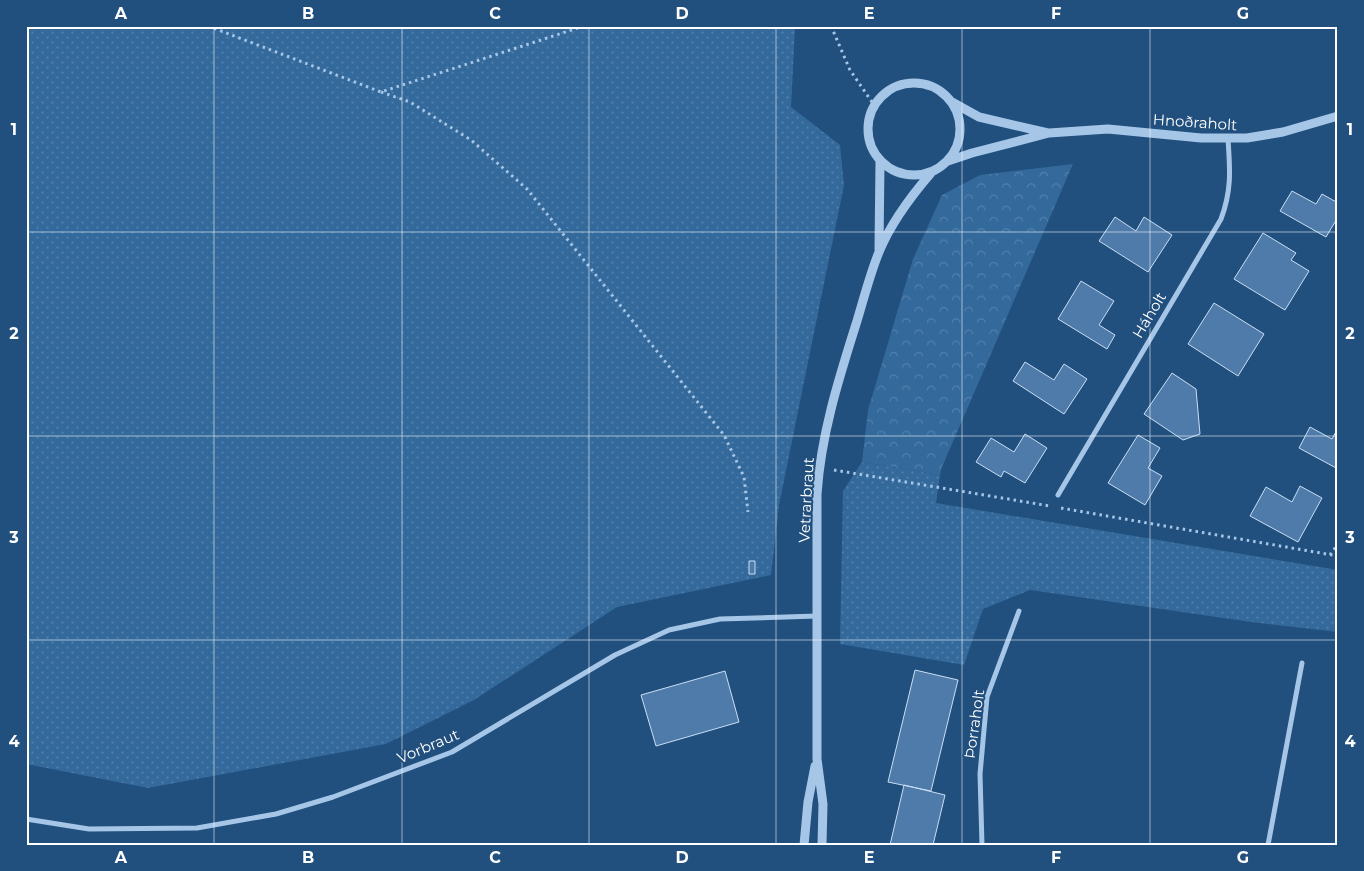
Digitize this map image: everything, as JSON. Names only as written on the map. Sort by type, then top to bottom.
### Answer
[{"type":"street","points":[[874,105],[887,91],[897,85],[908,83],[920,83],[931,86],[941,91],[952,102]]},
{"type":"street","name":"Vetrarbraut","points":[[874,105],[868,122],[868,139],[872,150],[890,170],[917,176],[931,173],[940,168],[948,162],[956,151],[960,139],[961,126],[958,113],[952,102]]},
{"type":"street","name":"Hnoðraholt","points":[[952,102],[979,117],[1049,133]]},
{"type":"street","name":"Hnoðraholt","points":[[948,162],[972,153],[1049,133],[1108,129],[1201,138],[1247,138],[1283,132],[1338,116]]},
{"type":"street","name":"Háholt","points":[[1058,495],[1221,219],[1230,190],[1228,139]]},
{"type":"street","name":"Vetrarbraut","points":[[879,251],[880,161]]},
{"type":"street","name":"Vetrarbraut","points":[[822,845],[823,804],[817,759],[817,494],[819,468],[828,418],[837,384],[879,251],[915,192],[931,173]]},
{"type":"street","name":"Þorraholt","points":[[982,845],[980,774],[987,697],[1019,611]]},
{"type":"street","name":"Vorbraut","points":[[26,819],[89,829],[197,828],[276,814],[334,798],[452,752],[615,655],[670,630],[720,619],[817,616]]},
{"type":"street","points":[[1268,845],[1302,663]]},
{"type":"street","name":"Vetrarbraut","points":[[804,845],[808,802],[817,759]]},
{"type":"path","points":[[208,26],[410,102],[471,140],[528,189],[724,435],[744,477],[748,512]]},
{"type":"path","points":[[381,92],[584,26]]},
{"type":"path","points":[[831,26],[850,70],[874,105]]},
{"type":"path","points":[[819,468],[1338,556]]},
{"type":"path","points":[[1330,555],[1338,544]]},
{"type":"green space","points":[[26,26],[793,26],[795,29],[791,107],[840,145],[844,185],[779,505],[771,575],[617,607],[474,700],[386,744],[148,788],[26,764]]},
{"type":"green space","points":[[1073,164],[940,475],[862,462],[868,410],[913,259],[942,195],[980,175]]},
{"type":"green space","points":[[862,462],[940,475],[936,503],[1338,570],[1338,632],[1251,622],[1030,590],[983,609],[964,665],[840,644],[843,491]]},
{"type":"building","points":[[1292,191],[1316,204],[1322,194],[1338,203],[1338,217],[1326,237],[1280,211]]},
{"type":"building","points":[[1115,217],[1136,231],[1144,217],[1172,235],[1148,272],[1099,241]]},
{"type":"building","points":[[1263,233],[1296,253],[1291,260],[1309,271],[1285,310],[1234,279]]},
{"type":"building","points":[[1081,281],[1114,301],[1099,325],[1115,335],[1107,349],[1058,319]]},
{"type":"building","points":[[1214,303],[1264,334],[1238,376],[1188,344]]},
{"type":"building","points":[[1025,362],[1054,380],[1064,364],[1087,379],[1064,414],[1013,381]]},
{"type":"building","points":[[1172,373],[1196,389],[1200,434],[1183,440],[1144,414]]},
{"type":"building","points":[[1310,427],[1332,439],[1338,428],[1338,469],[1299,448]]},
{"type":"building","points":[[1025,434],[1047,448],[1025,483],[1004,471],[1001,477],[976,462],[991,438],[1014,452]]},
{"type":"building","points":[[1138,435],[1160,448],[1148,468],[1162,476],[1145,505],[1108,483]]},
{"type":"building","points":[[1300,486],[1322,498],[1298,542],[1250,516],[1266,487],[1292,502]]},
{"type":"building","points":[[749,561],[755,561],[755,574],[749,574]]},
{"type":"building","points":[[915,670],[958,680],[931,791],[888,782]]},
{"type":"building","points":[[725,671],[739,722],[656,746],[641,695]]},
{"type":"building","points":[[904,785],[945,795],[933,845],[890,845]]}]
